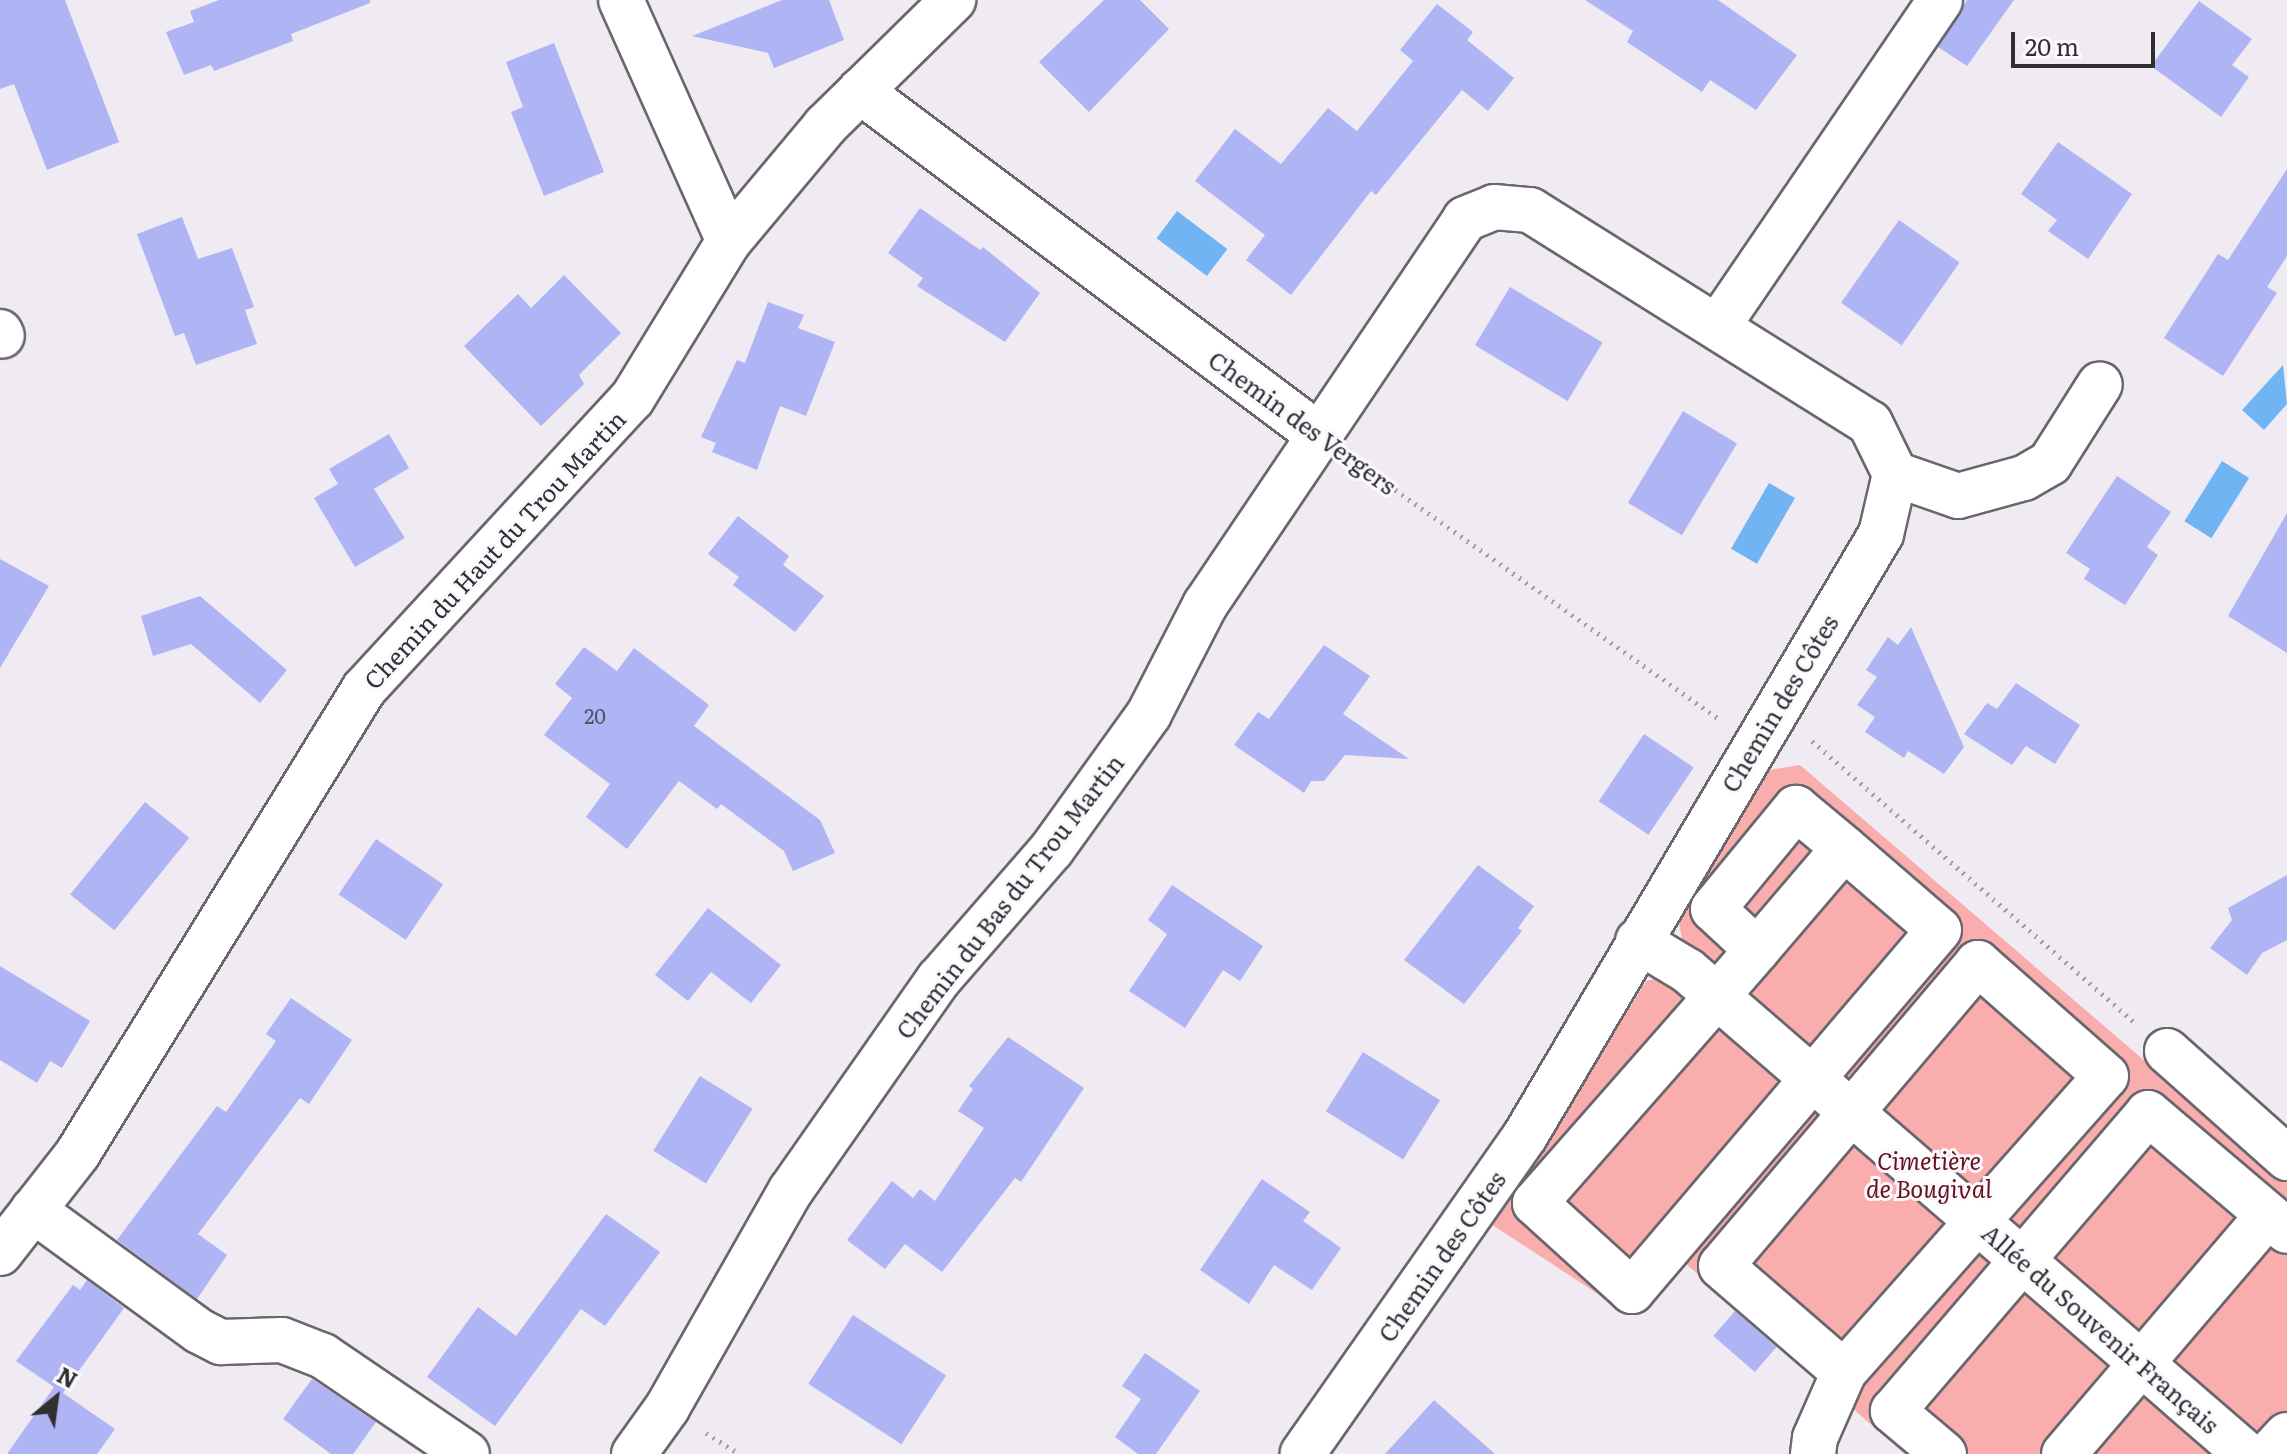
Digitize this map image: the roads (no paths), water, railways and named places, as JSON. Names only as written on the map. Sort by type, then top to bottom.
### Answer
[{"type":"street","points":[[621,0],[729,241]]},
{"type":"street","name":"Chemin du Haut du Trou Martin","points":[[0,1253],[78,1153],[364,689],[632,399],[729,241],[860,91],[953,0]]},
{"type":"street","points":[[1940,0],[1718,326],[1870,423],[1895,474],[1958,496],[2024,478],[2050,463],[2100,384]]},
{"type":"street","name":"Chemin des Vergers","points":[[860,91],[1320,436]]},
{"type":"street","name":"Chemin du Bas du Trou Martin","points":[[634,1454],[667,1408],[791,1190],[939,979],[1052,849],[1149,714],[1205,605],[1465,219],[1494,207],[1530,210],[1718,326]]},
{"type":"street","name":"Chemin des Côtes","points":[[1302,1454],[1525,1136],[1764,726],[1881,534],[1895,474]]},
{"type":"street","points":[[1757,950],[1713,909],[1796,808],[1844,848],[1939,930],[1632,1291],[1535,1203],[1717,996],[1757,950],[1844,848]]},
{"type":"street","name":"Allée du Souvenir Français","points":[[1638,941],[1717,996],[2246,1454]]},
{"type":"street","points":[[1813,1454],[1839,1382],[1977,1220],[2106,1076],[1978,963],[1721,1266],[1839,1382]]},
{"type":"street","points":[[2167,1051],[2287,1158]]},
{"type":"street","points":[[1944,1454],[1893,1411],[2148,1113],[2277,1223],[2141,1364],[2064,1454]]},
{"type":"street","points":[[33,1210],[199,1331],[221,1342],[282,1340],[323,1356],[467,1454]]},
{"type":"street","points":[[2269,1454],[2287,1435]]},
{"type":"water","points":[[1177,211],[1227,249],[1207,276],[1157,238]]},
{"type":"water","points":[[2283,365],[2287,404],[2264,430],[2242,410]]},
{"type":"water","points":[[2222,461],[2249,478],[2212,538],[2184,521]]},
{"type":"water","points":[[1769,483],[1795,498],[1757,564],[1731,549]]},
{"type":"park label","name":"Cimetière de Bougival","points":[[1929,1174]]}]
